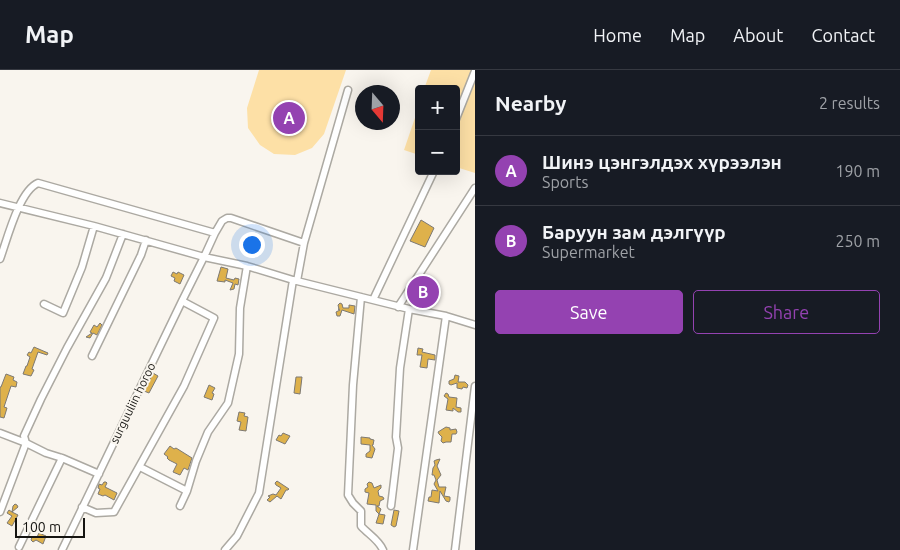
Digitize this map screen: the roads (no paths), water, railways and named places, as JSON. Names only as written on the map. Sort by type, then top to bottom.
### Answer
[{"type":"street","points":[[460,109],[475,71]]},
{"type":"street","points":[[225,550],[238,536],[259,493],[295,280],[348,90]]},
{"type":"street","points":[[373,300],[432,175]]},
{"type":"street","points":[[0,259],[18,208],[29,190],[36,183],[215,233],[222,221],[232,218],[304,243]]},
{"type":"street","points":[[398,306],[475,188]]},
{"type":"street","points":[[0,203],[94,226],[204,257],[247,266],[295,280],[409,309],[446,316],[475,325]]},
{"type":"street","points":[[44,304],[63,313],[82,267],[94,226]]},
{"type":"street","name":"surguuliin horoo","points":[[62,550],[215,233]]},
{"type":"street","points":[[0,512],[26,443],[24,436],[73,336],[106,278],[123,234]]},
{"type":"street","points":[[92,356],[142,255],[146,240]]},
{"type":"street","points":[[180,506],[188,491],[196,461],[208,432],[228,403],[239,354],[240,308],[247,266]]},
{"type":"street","points":[[361,297],[348,495],[361,510],[361,526],[380,543],[383,550]]},
{"type":"street","points":[[82,507],[96,513],[114,512],[184,386],[214,318],[182,301]]},
{"type":"street","points":[[392,506],[398,448],[396,437],[400,368],[409,309]]},
{"type":"street","points":[[413,550],[446,316]]},
{"type":"street","points":[[454,550],[475,386]]},
{"type":"street","points":[[0,433],[99,474]]},
{"type":"street","points":[[19,547],[62,458]]},
{"type":"street","points":[[140,467],[188,491]]},
{"type":"place","name":"Шинэ цэнгэлдэх хүрээлэн","points":[[289,118]]},
{"type":"place","name":"Баруун зам дэлгүүр","points":[[423,292]]}]
